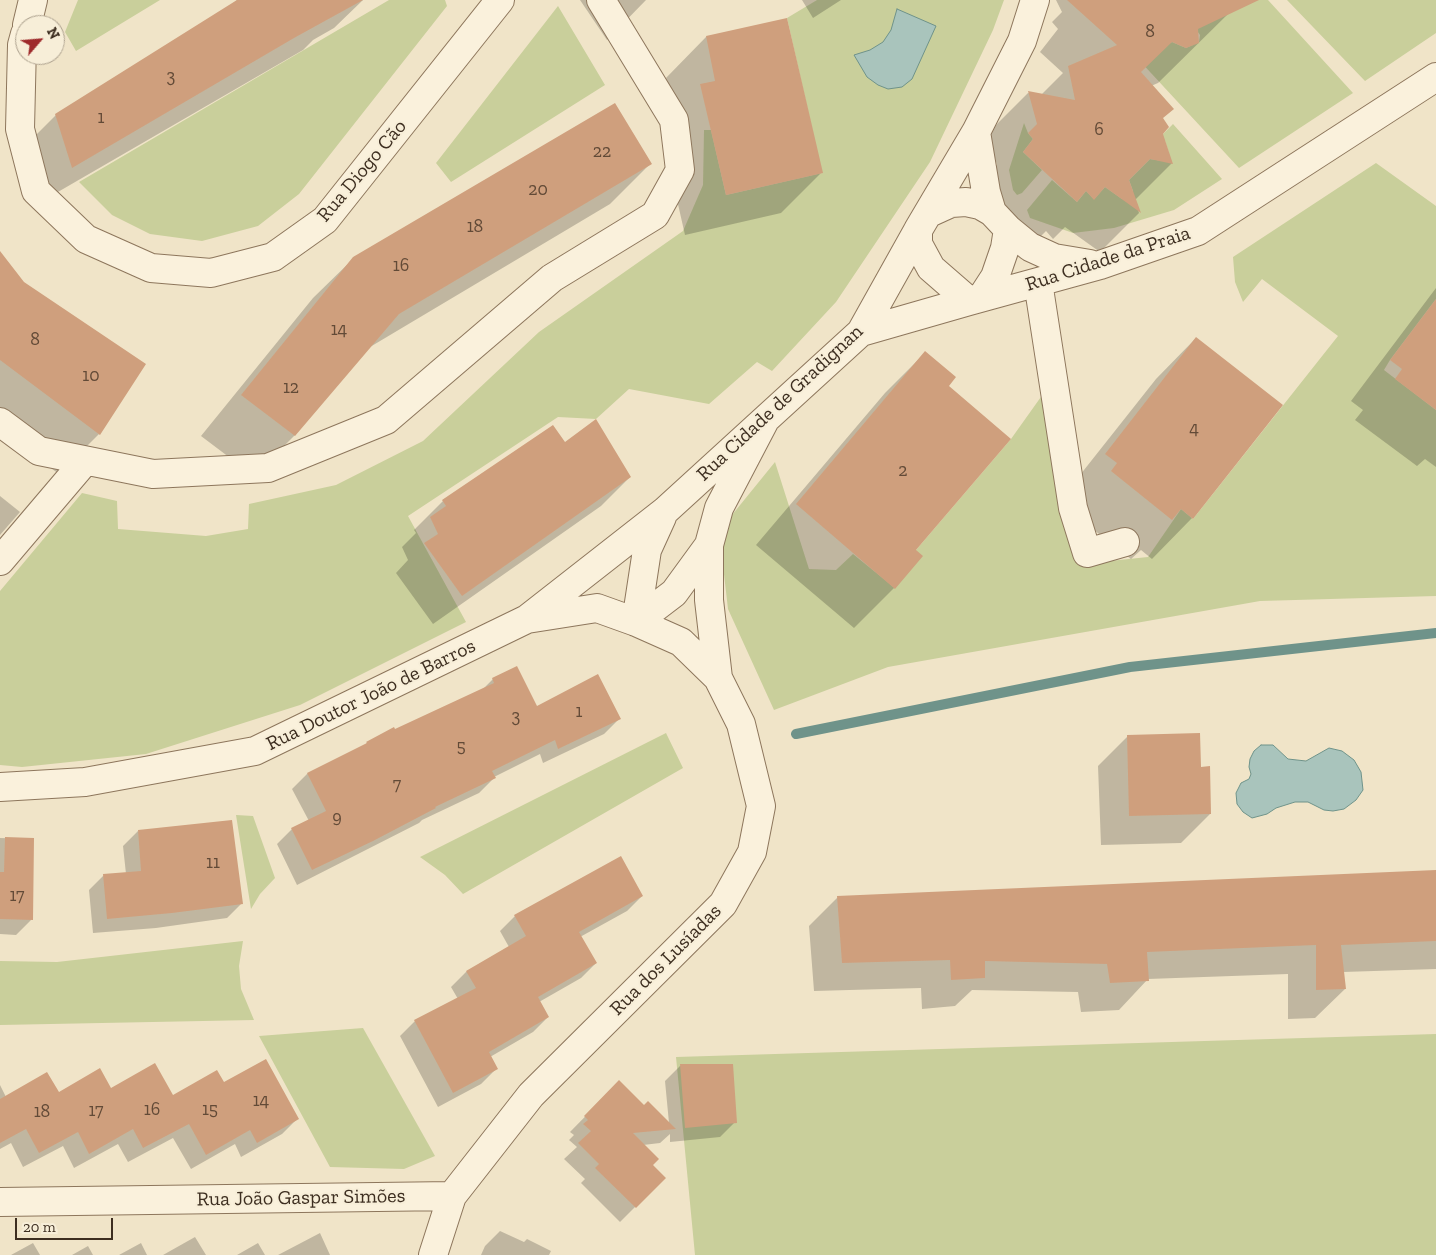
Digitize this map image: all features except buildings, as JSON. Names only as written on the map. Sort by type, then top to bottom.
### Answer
[{"type":"street","points":[[29,15],[33,0]]},
{"type":"street","name":"Rua Diogo Cão","points":[[22,65],[20,129],[36,191],[86,239],[151,268],[211,273],[273,257],[325,220],[500,0]]},
{"type":"street","points":[[0,422],[39,451],[153,474],[268,468],[386,420],[552,278],[655,215],[680,170],[674,120],[600,0]]},
{"type":"street","name":"Rua Cidade de Gradignan","points":[[527,619],[665,511],[861,332],[976,132],[1022,42],[1035,0]]},
{"type":"street","name":"Rua Cidade da Praia","points":[[861,332],[1100,265],[1198,230],[1436,77]]},
{"type":"street","points":[[976,132],[986,192],[1000,220],[1005,248],[994,277],[975,299],[932,268],[918,244],[923,222],[952,203],[966,202],[980,205],[1000,220],[1030,246],[1054,258],[1100,265]]},
{"type":"street","points":[[1038,282],[1073,508],[1087,553],[1125,542]]},
{"type":"street","name":"Rua dos Lusíadas","points":[[433,1255],[452,1196],[531,1095],[722,904],[752,852],[761,806],[741,724],[718,678],[709,600],[709,545],[719,508],[764,422]]},
{"type":"street","points":[[0,561],[85,460]]},
{"type":"street","points":[[636,622],[647,550],[665,511]]},
{"type":"street","points":[[636,622],[674,593],[709,545]]},
{"type":"street","name":"Rua Doutor João de Barros","points":[[0,787],[85,782],[255,751],[527,619],[598,608],[681,642],[718,678]]},
{"type":"street","name":"Rua João Gaspar Simões","points":[[0,1202],[452,1196]]},
{"type":"green space","points":[[78,0],[160,0],[76,51],[65,32]]},
{"type":"green space","points":[[389,0],[445,0],[447,6],[299,194],[258,226],[202,241],[150,234],[112,215],[79,182]]},
{"type":"green space","points":[[817,0],[1004,0],[993,30],[930,162],[836,302],[772,371],[757,362],[709,404],[629,389],[596,419],[558,417],[408,516],[466,622],[300,705],[146,754],[22,767],[0,765],[0,591],[82,493],[117,501],[118,529],[206,536],[248,529],[249,504],[336,485],[423,441],[539,332],[683,231],[703,185],[704,130],[711,130],[726,195],[822,173],[787,18]]},
{"type":"green space","points":[[1226,0],[1268,0],[1353,93],[1239,168],[1138,59],[1172,42],[1186,48],[1199,42],[1200,35],[1195,28]]},
{"type":"green space","points":[[1287,0],[1436,0],[1436,33],[1365,81]]},
{"type":"green space","points":[[558,6],[605,85],[451,182],[436,163]]},
{"type":"green space","points":[[1024,123],[1033,139],[1023,152],[1042,170],[1022,193],[1017,195],[1013,190],[1009,170]]},
{"type":"green space","points":[[1173,124],[1222,179],[1174,210],[1114,228],[1073,233],[1030,218],[1027,210],[1052,180],[1077,202],[1086,191],[1094,199],[1105,187],[1122,199],[1133,191],[1129,180],[1150,159],[1163,161],[1169,153],[1165,141],[1160,137]]},
{"type":"green space","points":[[1376,163],[1436,206],[1436,299],[1384,370],[1436,410],[1436,596],[1260,601],[888,667],[774,710],[728,609],[719,531],[775,462],[809,569],[836,570],[853,554],[895,588],[916,550],[1011,439],[1048,387],[1081,564],[1148,557],[1181,509],[1193,519],[1338,336],[1262,279],[1243,302],[1235,282],[1233,257]]},
{"type":"green space","points":[[666,733],[683,768],[463,894],[445,875],[420,857]]},
{"type":"green space","points":[[236,815],[253,816],[275,878],[260,894],[251,909]]},
{"type":"green space","points":[[243,941],[239,966],[241,989],[254,1020],[0,1025],[0,961],[57,962]]},
{"type":"green space","points":[[363,1028],[435,1156],[404,1169],[330,1167],[259,1036]]},
{"type":"green space","points":[[1436,1034],[1436,1255],[695,1255],[676,1057]]},
{"type":"water","points":[[897,9],[936,26],[912,79],[902,87],[888,89],[867,77],[854,55],[870,50],[883,42],[891,30]]},
{"type":"water","points":[[1261,745],[1273,745],[1288,759],[1306,761],[1329,748],[1342,751],[1354,760],[1361,772],[1363,790],[1356,800],[1344,809],[1324,810],[1308,802],[1295,802],[1252,818],[1243,812],[1237,804],[1236,793],[1241,783],[1249,779],[1251,774],[1249,767],[1250,759],[1254,751]]},
{"type":"waterway","points":[[796,734],[1130,667],[1436,633]]}]
